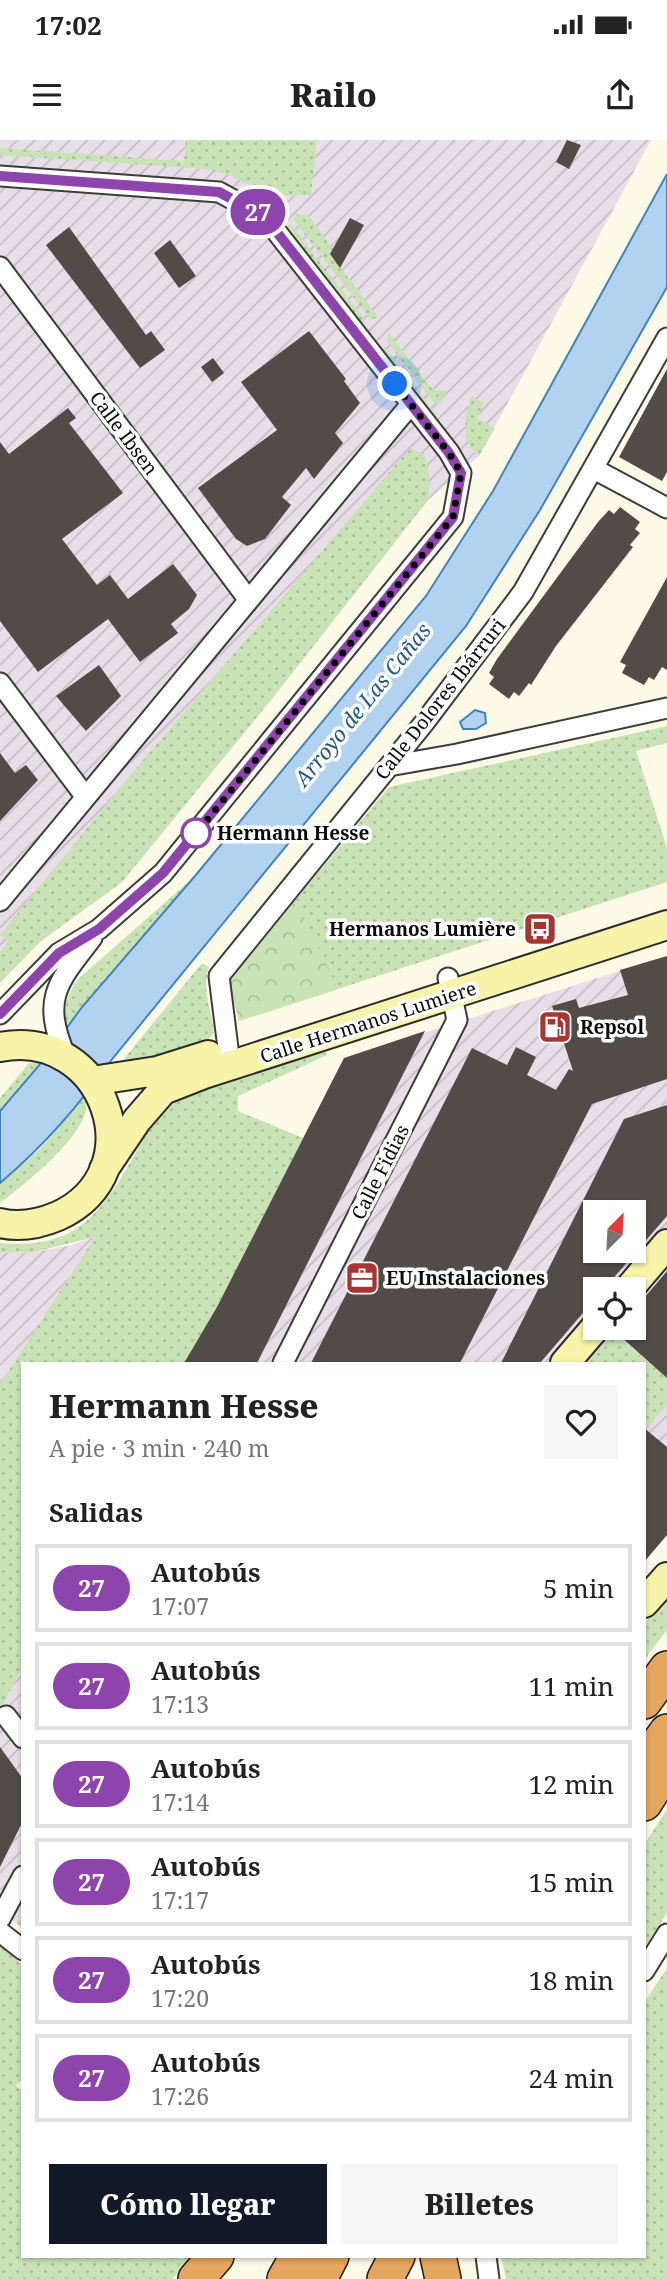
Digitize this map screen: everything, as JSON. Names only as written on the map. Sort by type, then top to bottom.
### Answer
[{"type":"highway","points":[[646,1698],[667,1669]]},
{"type":"highway","points":[[646,1761],[667,1732]]},
{"type":"highway","points":[[646,1800],[667,1767]]},
{"type":"highway","points":[[196,2279],[214,2258]]},
{"type":"highway","points":[[285,2279],[297,2258]]},
{"type":"highway","points":[[318,2279],[330,2258]]},
{"type":"highway","points":[[337,2279],[345,2258]]},
{"type":"highway","points":[[385,2279],[396,2258]]},
{"type":"highway","points":[[439,2258],[443,2279]]},
{"type":"main road","name":"Calle Hermanos Lumiere","points":[[0,1223],[38,1223],[67,1211],[95,1186],[137,1120],[163,1090],[667,907]]},
{"type":"main road","name":"Calle Hermanos Lumiere","points":[[99,1083],[156,1071],[228,1048],[667,925]]},
{"type":"main road","points":[[0,1046],[17,1043],[56,1046],[99,1083],[110,1122],[111,1143],[104,1169]]},
{"type":"main road","points":[[639,1277],[667,1244]]},
{"type":"main road","points":[[566,1362],[585,1340]]},
{"type":"main road","points":[[646,1601],[667,1577]]},
{"type":"street","points":[[0,176],[219,192],[244,203],[265,217],[449,453],[461,473],[453,517],[163,873],[99,929],[75,959],[53,996],[52,1019],[56,1046]]},
{"type":"street","name":"Calle Ibsen","points":[[0,267],[248,598]]},
{"type":"street","name":"Calle Dolores Ibárruri","points":[[228,1048],[219,976],[389,766],[523,592],[667,338]]},
{"type":"street","points":[[0,901],[411,404]]},
{"type":"street","points":[[594,469],[667,508]]},
{"type":"street","points":[[0,683],[85,796]]},
{"type":"street","points":[[389,766],[470,752],[667,708]]},
{"type":"street","points":[[0,1014],[59,953],[99,929]]},
{"type":"street","name":"Calle Fidias","points":[[285,1362],[457,1020],[451,986]]},
{"type":"street","points":[[6,1716],[21,1735]]},
{"type":"street","points":[[0,1919],[21,1880]]},
{"type":"street","points":[[0,1931],[21,1948]]},
{"type":"street","points":[[646,1967],[667,1934]]},
{"type":"street","points":[[486,2258],[489,2279]]},
{"type":"shaded area","points":[[0,140],[651,140],[479,456],[428,500],[275,695],[122,882],[41,941],[0,983]]},
{"type":"shaded area","points":[[667,956],[667,1535],[646,1560],[646,1362],[185,1362],[217,1307],[344,1058]]},
{"type":"shaded area","points":[[96,1236],[0,1384],[0,1253],[34,1252],[72,1245]]},
{"type":"shaded area","points":[[21,1670],[21,1927],[0,1910],[0,1710]]},
{"type":"green space","points":[[186,140],[317,140],[311,195],[270,196],[232,176],[206,169],[0,155],[0,148],[184,161]]},
{"type":"green space","points":[[297,214],[309,216],[333,249],[330,254],[378,317],[371,320],[293,219]]},
{"type":"green space","points":[[289,222],[366,321],[360,323],[288,228]]},
{"type":"green space","points":[[389,333],[433,390],[446,391],[440,405],[435,404],[386,340]]},
{"type":"green space","points":[[384,346],[438,417],[431,417],[383,352]]},
{"type":"green space","points":[[471,396],[484,403],[477,418],[495,428],[479,456],[473,451],[466,436]]},
{"type":"green space","points":[[410,448],[425,456],[429,478],[428,500],[275,695],[122,882],[41,941],[0,983],[0,952],[8,942],[0,935],[127,779]]},
{"type":"green space","points":[[667,726],[667,743],[636,751],[667,848],[667,882],[239,1021],[229,980],[389,787]]},
{"type":"green space","points":[[195,876],[67,1028],[66,1003],[77,980]]},
{"type":"green space","points":[[296,899],[338,989],[239,1021],[229,980]]},
{"type":"green space","points":[[202,963],[209,967],[206,983],[214,1033],[196,1047],[184,1052],[156,1060],[119,1065]]},
{"type":"green space","points":[[322,1049],[327,1055],[238,1096],[238,1111],[303,1138],[217,1307],[185,1362],[21,1362],[21,1670],[0,1710],[0,1384],[95,1237],[34,1252],[0,1253],[0,1243],[28,1244],[51,1240],[87,1221],[115,1188],[164,1108],[190,1091],[226,1077]]},
{"type":"green space","points":[[42,1062],[0,1111],[0,1098],[29,1063]]},
{"type":"green space","points":[[84,1097],[86,1109],[81,1123],[70,1139],[40,1170],[0,1203],[0,1183],[40,1149]]},
{"type":"green space","points":[[607,1340],[621,1340],[667,1378],[667,1405],[646,1430],[646,1362],[588,1362]]},
{"type":"green space","points":[[667,1598],[667,1630],[646,1657],[646,1622]]},
{"type":"green space","points":[[667,1809],[667,1913],[646,1945],[646,1842]]},
{"type":"green space","points":[[0,1946],[21,1963],[21,2080],[16,2086],[21,2090],[21,2258],[191,2258],[172,2279],[0,2279]]},
{"type":"green space","points":[[667,1968],[667,2279],[506,2279],[501,2258],[646,2258],[646,2000]]},
{"type":"water","name":"Arroyo de Las Cañas","points":[[667,174],[667,287],[540,510],[466,626],[74,1108],[47,1139],[0,1183],[0,1111],[42,1062],[82,1007],[195,876],[426,596],[493,491]]},
{"type":"water","points":[[475,710],[485,713],[486,723],[476,729],[463,729],[460,722]]},
{"type":"building","points":[[567,140],[581,145],[569,169],[556,162]]},
{"type":"building","points":[[350,218],[364,225],[340,268],[330,254]]},
{"type":"building","points":[[69,227],[146,335],[151,331],[165,350],[140,368],[46,245]]},
{"type":"building","points":[[170,240],[196,276],[179,288],[154,253]]},
{"type":"building","points":[[309,331],[346,379],[344,381],[360,403],[335,433],[343,443],[314,479],[306,468],[282,497],[291,505],[265,539],[247,546],[236,539],[198,488],[277,430],[241,382]]},
{"type":"building","points":[[213,358],[224,373],[212,382],[201,367]]},
{"type":"building","points":[[667,369],[667,472],[662,481],[619,457]]},
{"type":"building","points":[[68,408],[76,418],[69,423],[123,493],[62,539],[97,585],[110,575],[128,599],[173,564],[197,595],[189,609],[171,624],[178,633],[140,662],[108,619],[38,672],[0,621],[0,442],[9,454]]},
{"type":"building","points":[[620,507],[640,522],[635,529],[640,533],[630,545],[633,547],[556,646],[531,685],[529,683],[519,696],[514,692],[509,699],[489,684],[494,677],[489,673],[497,659],[598,522],[609,510],[614,514]]},
{"type":"building","points":[[667,577],[667,670],[662,667],[654,680],[649,677],[644,685],[622,673],[626,665],[620,662]]},
{"type":"building","points":[[99,665],[121,696],[86,731],[56,696]]},
{"type":"building","points":[[0,753],[15,773],[26,765],[38,780],[0,821]]},
{"type":"building","points":[[667,956],[667,1079],[592,1104],[461,1362],[312,1362],[472,1048],[507,1065],[516,1047],[536,1057],[527,1075],[556,1090],[569,1069],[573,1071],[552,1006],[576,999],[579,1008],[628,995],[620,970]]},
{"type":"building","points":[[425,1031],[258,1362],[185,1362],[217,1307],[344,1058]]},
{"type":"building","points":[[667,1105],[667,1216],[646,1240],[646,1200],[583,1200],[624,1119]]},
{"type":"building","points":[[583,1200],[583,1264],[625,1264],[614,1277],[583,1277],[583,1313],[541,1362],[502,1362]]},
{"type":"building","points":[[667,1271],[667,1378],[624,1340],[646,1340],[646,1296]]},
{"type":"building","points":[[646,1430],[667,1447],[667,1535],[646,1560]]},
{"type":"building","points":[[0,1747],[21,1776],[21,1825],[0,1867]]},
{"type":"bus line","name":"27","points":[[0,176],[219,192],[244,203],[265,217],[449,453],[461,473],[453,517],[163,873],[99,929],[59,953],[0,1014]]},
{"type":"place","name":"Hermann Hesse","points":[[196,833]]},
{"type":"place","name":"Hermanos Lumière","points":[[540,929]]},
{"type":"place","name":"Repsol","points":[[555,1027]]},
{"type":"place","name":"EU Instalaciones","points":[[362,1278]]},
{"type":"route","points":[[196,833],[194,836],[453,517],[461,473],[449,453],[395,384]]}]
